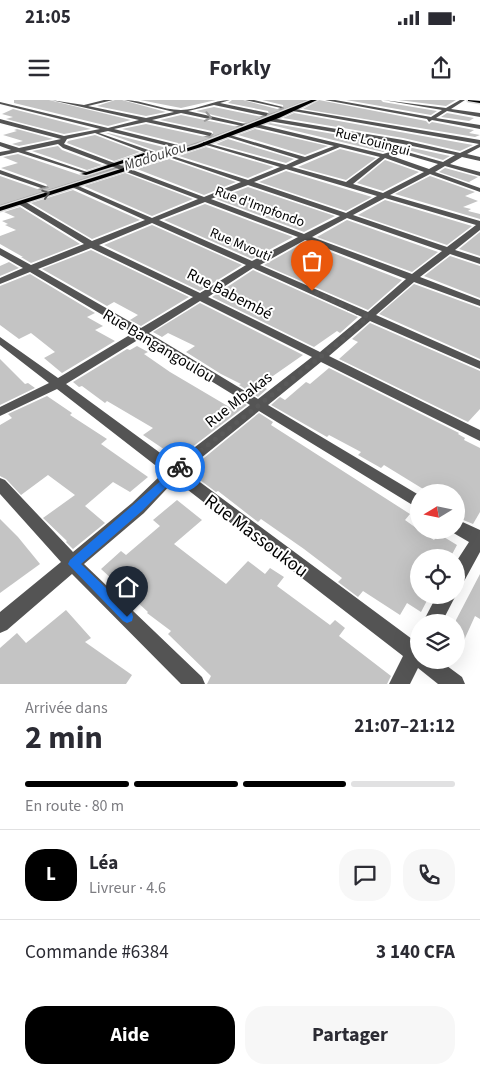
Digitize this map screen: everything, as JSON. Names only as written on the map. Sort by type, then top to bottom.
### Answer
[{"type":"main road","points":[[193,140],[242,124],[299,100]]},
{"type":"main road","points":[[0,210],[75,181],[125,169],[228,136],[271,120],[315,100]]},
{"type":"main road","points":[[470,100],[480,102]]},
{"type":"main road","points":[[75,181],[85,173],[184,143]]},
{"type":"main road","points":[[34,190],[51,184]]},
{"type":"street","points":[[0,103],[10,100]]},
{"type":"street","points":[[53,100],[210,134]]},
{"type":"street","points":[[27,117],[111,100]]},
{"type":"street","points":[[126,100],[242,124]]},
{"type":"street","points":[[194,100],[266,114]]},
{"type":"street","points":[[0,154],[92,132],[109,130],[228,100]]},
{"type":"street","points":[[247,100],[281,107]]},
{"type":"street","points":[[327,100],[480,127]]},
{"type":"street","points":[[385,100],[480,115]]},
{"type":"street","points":[[346,186],[431,118],[463,100]]},
{"type":"street","points":[[0,103],[176,146]]},
{"type":"street","points":[[295,110],[480,143]]},
{"type":"street","points":[[1,122],[19,119]]},
{"type":"street","points":[[271,120],[403,142],[480,159]]},
{"type":"street","points":[[1,122],[63,140]]},
{"type":"street","name":"Rue Louingui","points":[[256,126],[385,156],[480,190]]},
{"type":"street","points":[[92,132],[152,153]]},
{"type":"street","points":[[228,136],[304,160]]},
{"type":"street","name":"Rue d'Impfondo","points":[[63,140],[62,144],[65,147],[480,303]]},
{"type":"street","points":[[206,143],[283,168],[383,195],[480,225]]},
{"type":"street","points":[[0,412],[57,384],[202,298],[254,264],[444,164],[480,143]]},
{"type":"street","points":[[0,144],[85,173]]},
{"type":"street","points":[[0,281],[340,145]]},
{"type":"street","points":[[393,150],[480,174]]},
{"type":"street","points":[[168,155],[480,261]]},
{"type":"street","points":[[0,172],[43,187]]},
{"type":"street","name":"Rue Mvouti","points":[[75,181],[151,221],[254,264],[480,366]]},
{"type":"street","name":"Rue Babembé","points":[[21,203],[90,244],[480,436]]},
{"type":"street","name":"Rue Mbakas","points":[[0,624],[74,564],[138,508],[173,472],[342,340],[414,277],[450,251],[480,225]]},
{"type":"street","name":"Rue Bangangoulou","points":[[0,251],[141,333],[410,497]]},
{"type":"street","name":"Rue Massoukou","points":[[0,340],[173,472],[410,647]]},
{"type":"street","points":[[0,484],[74,564],[194,684]]},
{"type":"street","points":[[465,531],[479,539],[465,563]]},
{"type":"street","points":[[399,684],[410,668]]},
{"type":"street","name":"Rue Massoukou","points":[[437,669],[455,684]]},
{"type":"building","points":[[14,100],[49,100],[131,120],[108,126],[14,103]]},
{"type":"building","points":[[115,100],[122,100],[166,112],[146,116],[97,106]]},
{"type":"building","points":[[140,100],[216,100],[181,108]]},
{"type":"building","points":[[232,100],[243,100],[281,110],[269,114],[268,111],[228,103]]},
{"type":"building","points":[[262,100],[306,100],[284,109],[283,105]]},
{"type":"building","points":[[319,100],[426,121],[429,124],[432,122],[474,130],[469,133],[480,135],[475,137],[303,109]]},
{"type":"building","points":[[346,100],[381,100],[383,102],[437,111],[431,115]]},
{"type":"building","points":[[398,100],[456,100],[446,106]]},
{"type":"building","points":[[214,107],[262,117],[247,123],[196,111]]},
{"type":"building","points":[[13,109],[91,129],[64,134],[6,119],[13,117],[2,114]]},
{"type":"building","points":[[294,113],[473,145],[460,151],[403,138],[283,118]]},
{"type":"building","points":[[447,113],[474,118],[469,121],[441,117]]},
{"type":"building","points":[[181,115],[238,127],[211,137],[214,134],[212,131],[160,120]]},
{"type":"building","points":[[270,123],[450,156],[443,160],[394,146],[383,152],[267,124]]},
{"type":"building","points":[[146,124],[210,138],[177,149],[180,146],[178,143],[122,129]]},
{"type":"building","points":[[17,129],[53,139],[19,146],[12,144],[23,141],[3,135],[17,131],[14,130]]},
{"type":"building","points":[[255,129],[328,146],[305,155],[238,135]]},
{"type":"building","points":[[106,133],[175,150],[153,157],[156,151]]},
{"type":"building","points":[[95,135],[140,152],[114,161],[67,143],[68,141]]},
{"type":"building","points":[[228,139],[294,159],[286,163],[216,144]]},
{"type":"building","points":[[58,146],[62,150],[102,165],[87,170],[32,151]]},
{"type":"building","points":[[206,147],[274,167],[248,178],[179,156]]},
{"type":"building","points":[[340,149],[376,158],[346,180],[298,167]]},
{"type":"building","points":[[18,154],[86,177],[114,169],[0,205],[0,176],[40,190],[49,188],[46,184],[1,168],[18,163],[3,157]]},
{"type":"building","points":[[148,155],[153,157],[124,165],[147,158]]},
{"type":"building","points":[[169,159],[236,182],[204,195],[137,169]]},
{"type":"building","points":[[385,160],[419,172],[383,191],[357,183]]},
{"type":"building","points":[[445,168],[478,177],[469,182],[471,183],[439,172]]},
{"type":"building","points":[[286,171],[372,197],[346,211],[259,182]]},
{"type":"building","points":[[125,173],[193,199],[152,216],[84,186]]},
{"type":"building","points":[[430,176],[475,192],[465,196],[478,201],[463,207],[471,209],[468,211],[480,214],[480,219],[395,194]]},
{"type":"building","points":[[248,187],[335,216],[304,232],[216,199]]},
{"type":"building","points":[[73,190],[140,220],[92,239],[31,203]]},
{"type":"building","points":[[385,200],[472,226],[447,245],[358,215]]},
{"type":"building","points":[[205,204],[293,237],[252,259],[164,220]]},
{"type":"building","points":[[20,207],[80,244],[31,263],[21,257],[23,257],[0,244],[0,236],[16,230],[5,225],[8,224],[2,221],[15,217],[4,212]]},
{"type":"building","points":[[347,220],[438,252],[412,272],[317,237]]},
{"type":"building","points":[[152,225],[242,265],[200,291],[104,245]]},
{"type":"building","points":[[480,232],[480,256],[459,249]]},
{"type":"building","points":[[305,242],[402,280],[368,310],[264,265]]},
{"type":"building","points":[[91,250],[189,297],[141,326],[130,320],[138,315],[114,302],[107,306],[42,269]]},
{"type":"building","points":[[450,256],[480,266],[480,298],[424,276]]},
{"type":"building","points":[[9,262],[19,268],[0,276],[0,266]]},
{"type":"building","points":[[253,270],[358,317],[340,333],[337,331],[314,347],[212,297]]},
{"type":"building","points":[[30,274],[95,313],[87,317],[103,326],[95,330],[115,341],[62,373],[44,358],[55,352],[31,333],[19,339],[0,325],[0,286]]},
{"type":"building","points":[[414,284],[480,308],[480,359],[379,314]]},
{"type":"building","points":[[200,303],[303,355],[260,385],[267,389],[258,397],[239,385],[241,384],[186,352],[195,346],[168,333],[162,337],[153,332]]},
{"type":"building","points":[[370,323],[480,371],[480,409],[468,422],[339,359],[358,342],[352,339]]},
{"type":"building","points":[[137,346],[148,352],[144,354],[170,372],[231,408],[240,401],[247,405],[174,461],[168,456],[171,454],[143,435],[153,428],[107,401],[105,403],[82,386],[79,387],[73,382],[127,349],[130,350]]},
{"type":"building","points":[[0,359],[25,384],[28,383],[35,388],[0,405]]},
{"type":"building","points":[[329,368],[459,433],[465,438],[464,440],[480,448],[480,512],[473,524],[465,521],[465,484],[415,484],[384,465],[381,468],[358,455],[361,452],[329,435],[327,437],[271,405],[280,397],[285,400],[306,382],[310,384]]},
{"type":"building","points":[[47,396],[72,413],[70,415],[107,439],[101,444],[148,477],[130,492],[113,482],[85,506],[105,523],[73,549],[43,518],[75,495],[48,475],[21,495],[6,479],[0,476],[0,425],[12,418],[8,414]]},
{"type":"building","points":[[259,413],[273,422],[271,425],[410,514],[405,520],[410,523],[410,539],[447,539],[457,545],[455,549],[410,549],[410,604],[425,604],[421,612],[407,603],[400,615],[363,591],[358,597],[338,582],[342,578],[304,549],[261,519],[258,522],[218,491],[216,492],[188,471]]},
{"type":"building","points":[[177,500],[202,520],[174,544],[226,584],[248,561],[265,574],[270,568],[284,577],[277,586],[330,625],[335,620],[345,628],[339,636],[391,676],[387,684],[207,684],[211,676],[168,634],[171,631],[147,613],[101,569],[121,551],[126,555],[160,526],[153,520]]},
{"type":"building","points":[[0,519],[40,564],[0,593]]},
{"type":"building","points":[[480,574],[480,619],[475,616],[465,638],[465,614],[459,614]]},
{"type":"building","points":[[66,610],[91,638],[85,642],[132,675],[126,684],[0,684],[0,648],[17,633],[26,643]]},
{"type":"waterway","name":"Madoukou","points":[[0,206],[244,127],[308,100]]},
{"type":"way so far","points":[[180,467],[342,340],[368,317],[312,291]]},
{"type":"route","points":[[127,617],[74,564],[138,508],[180,467]]}]
